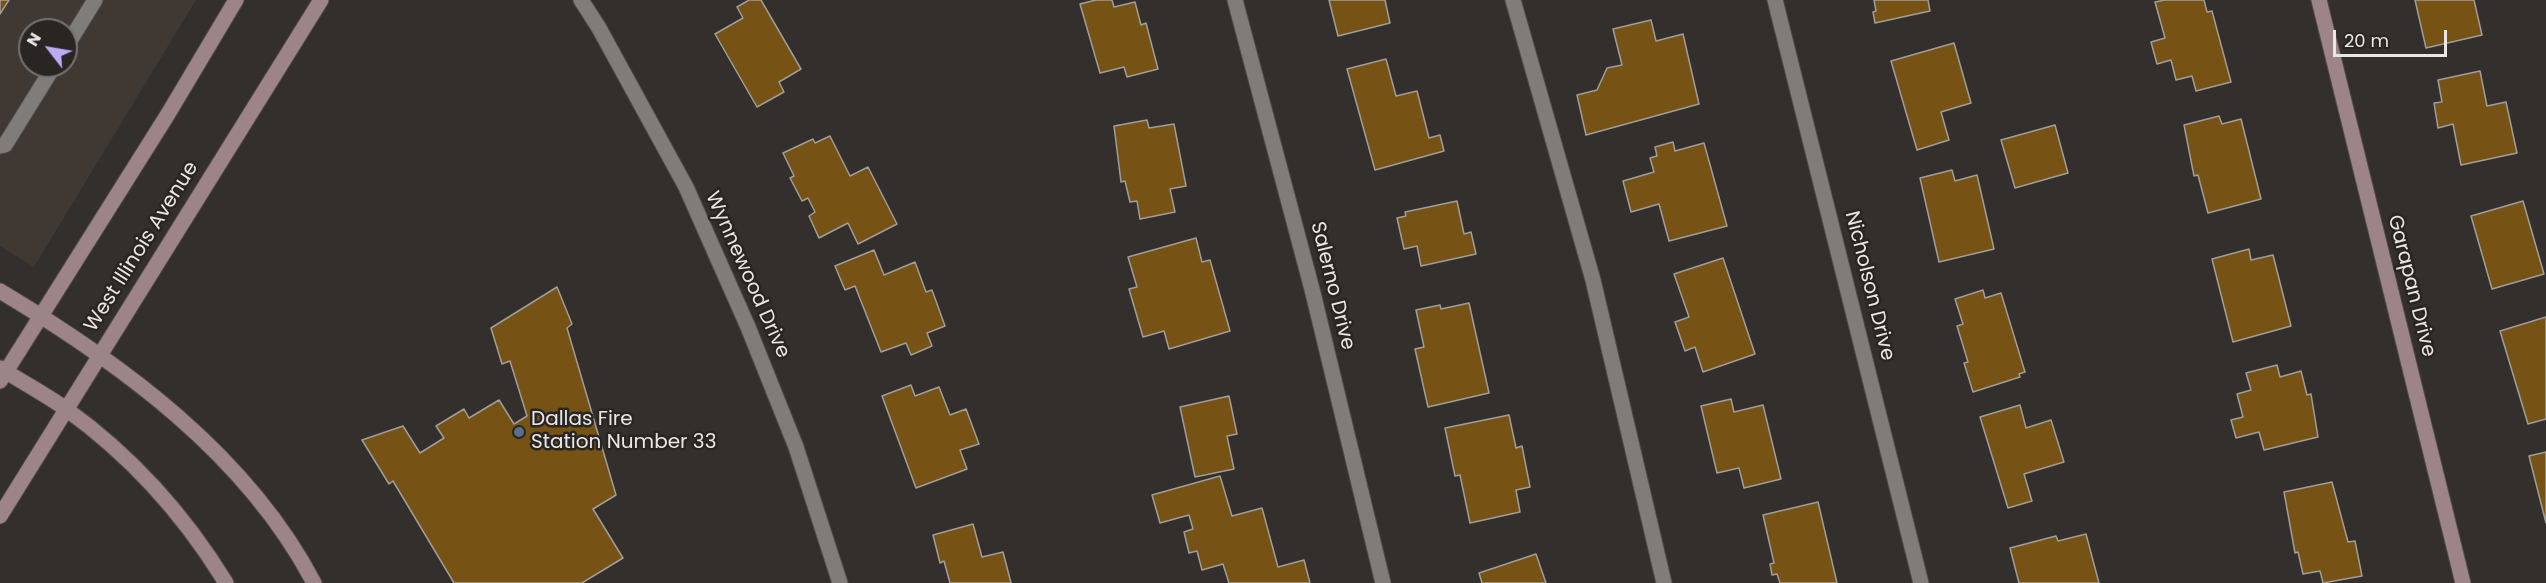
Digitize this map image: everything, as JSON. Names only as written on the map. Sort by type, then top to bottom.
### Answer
[{"type":"main road","points":[[226,583],[208,553],[156,489],[109,444],[66,409],[2,374],[168,114],[236,0]]},
{"type":"main road","name":"West Illinois Avenue","points":[[0,516],[321,0]]},
{"type":"main road","name":"Garapan Drive","points":[[2319,0],[2463,583]]},
{"type":"main road","points":[[0,291],[99,355],[177,416],[238,474],[274,518],[314,583]]},
{"type":"street","points":[[78,28],[95,0]]},
{"type":"street","name":"Wynnewood Drive","points":[[581,0],[599,28],[686,187],[748,327],[796,447],[840,583]]},
{"type":"street","name":"Salerno Drive","points":[[1235,0],[1313,293],[1383,583]]},
{"type":"street","points":[[1513,0],[1593,280],[1664,583]]},
{"type":"street","name":"Nicholson Drive","points":[[1775,0],[1921,583]]},
{"type":"street","points":[[0,146],[5,145],[47,78]]},
{"type":"shaded area","points":[[0,0],[196,0],[34,267],[0,246]]},
{"type":"building","points":[[0,0],[9,0],[0,14]]},
{"type":"building","points":[[749,0],[761,0],[801,69],[779,82],[784,92],[757,107],[715,34],[743,18],[737,7]]},
{"type":"building","points":[[1096,0],[1112,0],[1114,7],[1135,2],[1141,25],[1146,23],[1158,69],[1127,77],[1124,67],[1100,73],[1080,4]]},
{"type":"building","points":[[1329,0],[1385,0],[1390,23],[1338,36]]},
{"type":"building","points":[[1874,0],[1928,0],[1930,11],[1875,23]]},
{"type":"building","points":[[2204,0],[2207,12],[2212,11],[2231,82],[2196,91],[2192,76],[2176,80],[2171,60],[2157,64],[2151,42],[2165,38],[2155,2]]},
{"type":"building","points":[[2415,0],[2474,0],[2482,35],[2426,48]]},
{"type":"building","points":[[1651,20],[1656,41],[1683,34],[1699,104],[1586,135],[1577,95],[1597,90],[1607,68],[1622,65],[1613,29]]},
{"type":"building","points":[[1954,43],[1971,103],[1941,112],[1949,140],[1917,150],[1891,61]]},
{"type":"building","points":[[1386,59],[1396,96],[1417,91],[1429,138],[1440,135],[1444,151],[1375,170],[1347,69]]},
{"type":"building","points":[[2480,71],[2487,106],[2506,102],[2517,153],[2461,165],[2453,124],[2438,128],[2434,103],[2442,102],[2438,80]]},
{"type":"building","points":[[2219,116],[2222,124],[2241,119],[2261,199],[2208,213],[2198,175],[2194,176],[2184,125]]},
{"type":"building","points":[[1147,120],[1149,128],[1174,124],[1186,186],[1170,189],[1175,212],[1140,219],[1137,201],[1130,202],[1125,181],[1121,182],[1114,126]]},
{"type":"building","points":[[2055,125],[2068,173],[2015,188],[2001,140]]},
{"type":"building","points":[[830,136],[850,176],[868,167],[897,224],[858,244],[848,223],[819,238],[809,216],[815,212],[808,198],[802,201],[790,178],[794,176],[783,153],[813,139],[815,143]]},
{"type":"building","points":[[1673,142],[1675,151],[1704,143],[1727,226],[1669,241],[1659,204],[1631,212],[1623,181],[1654,172],[1650,158],[1657,156],[1655,147]]},
{"type":"building","points":[[1952,170],[1955,181],[1977,175],[1994,249],[1939,262],[1920,178]]},
{"type":"building","points":[[1457,201],[1464,234],[1471,232],[1476,254],[1421,266],[1417,246],[1404,249],[1397,218],[1406,216],[1405,212]]},
{"type":"building","points":[[2523,201],[2544,274],[2492,289],[2471,216]]},
{"type":"building","points":[[1196,238],[1202,262],[1210,260],[1230,331],[1169,349],[1164,331],[1143,337],[1129,289],[1137,287],[1128,257]]},
{"type":"building","points":[[2249,249],[2251,260],[2273,255],[2291,326],[2233,342],[2212,259]]},
{"type":"building","points":[[874,250],[884,275],[915,262],[926,292],[932,290],[945,326],[927,333],[932,346],[911,355],[906,343],[881,352],[855,286],[845,290],[835,266]]},
{"type":"building","points":[[1723,258],[1755,354],[1703,372],[1695,347],[1685,351],[1675,322],[1689,317],[1674,274]]},
{"type":"building","name":"Dallas Fire Station Number 33","points":[[557,287],[572,324],[567,328],[616,495],[593,509],[623,558],[582,583],[454,583],[393,481],[389,484],[362,440],[403,426],[420,453],[444,438],[436,426],[464,409],[469,418],[499,400],[514,424],[527,416],[510,361],[502,364],[491,328]]},
{"type":"building","points":[[1983,290],[1985,298],[2001,293],[2025,372],[2019,374],[2020,377],[1973,392],[1964,363],[1968,362],[1957,326],[1963,324],[1955,299]]},
{"type":"building","points":[[1469,303],[1489,393],[1428,407],[1415,349],[1424,347],[1416,310],[1440,305],[1441,309]]},
{"type":"building","points":[[2546,317],[2546,419],[2528,424],[2500,331]]},
{"type":"building","points":[[2277,365],[2280,377],[2301,371],[2307,395],[2311,394],[2318,437],[2264,450],[2259,432],[2236,438],[2231,420],[2243,417],[2237,394],[2251,390],[2246,373]]},
{"type":"building","points":[[911,385],[915,396],[939,387],[950,415],[966,409],[979,444],[960,450],[967,469],[916,488],[882,396]]},
{"type":"building","points":[[1229,396],[1237,434],[1227,436],[1234,469],[1195,477],[1180,407]]},
{"type":"building","points":[[1731,399],[1734,412],[1763,405],[1781,479],[1744,488],[1739,468],[1717,473],[1701,406]]},
{"type":"building","points":[[2020,405],[2026,428],[2051,420],[2064,462],[2024,474],[2032,501],[2008,508],[1980,417]]},
{"type":"building","points":[[1509,415],[1516,448],[1522,446],[1530,487],[1516,490],[1520,512],[1470,523],[1460,475],[1455,476],[1445,428]]},
{"type":"building","points":[[2546,452],[2546,523],[2529,456]]},
{"type":"building","points":[[1220,476],[1232,516],[1262,508],[1278,567],[1304,560],[1310,583],[1229,583],[1223,564],[1202,570],[1197,551],[1189,553],[1184,532],[1193,529],[1189,515],[1160,523],[1152,495]]},
{"type":"building","points":[[2332,482],[2348,542],[2355,541],[2362,576],[2323,583],[2320,571],[2303,574],[2298,552],[2295,553],[2284,492]]},
{"type":"building","points":[[1818,502],[1837,583],[1780,583],[1777,574],[1772,575],[1770,564],[1774,563],[1763,515]]},
{"type":"building","points":[[973,524],[982,557],[1003,552],[1011,583],[950,583],[944,561],[940,563],[933,535]]},
{"type":"building","points":[[2086,534],[2099,583],[2019,583],[2010,548],[2056,536],[2058,541]]},
{"type":"building","points":[[1536,554],[1546,583],[1482,583],[1479,573]]},
{"type":"place","name":"Dallas Fire Station Number 33","points":[[519,432]]}]
